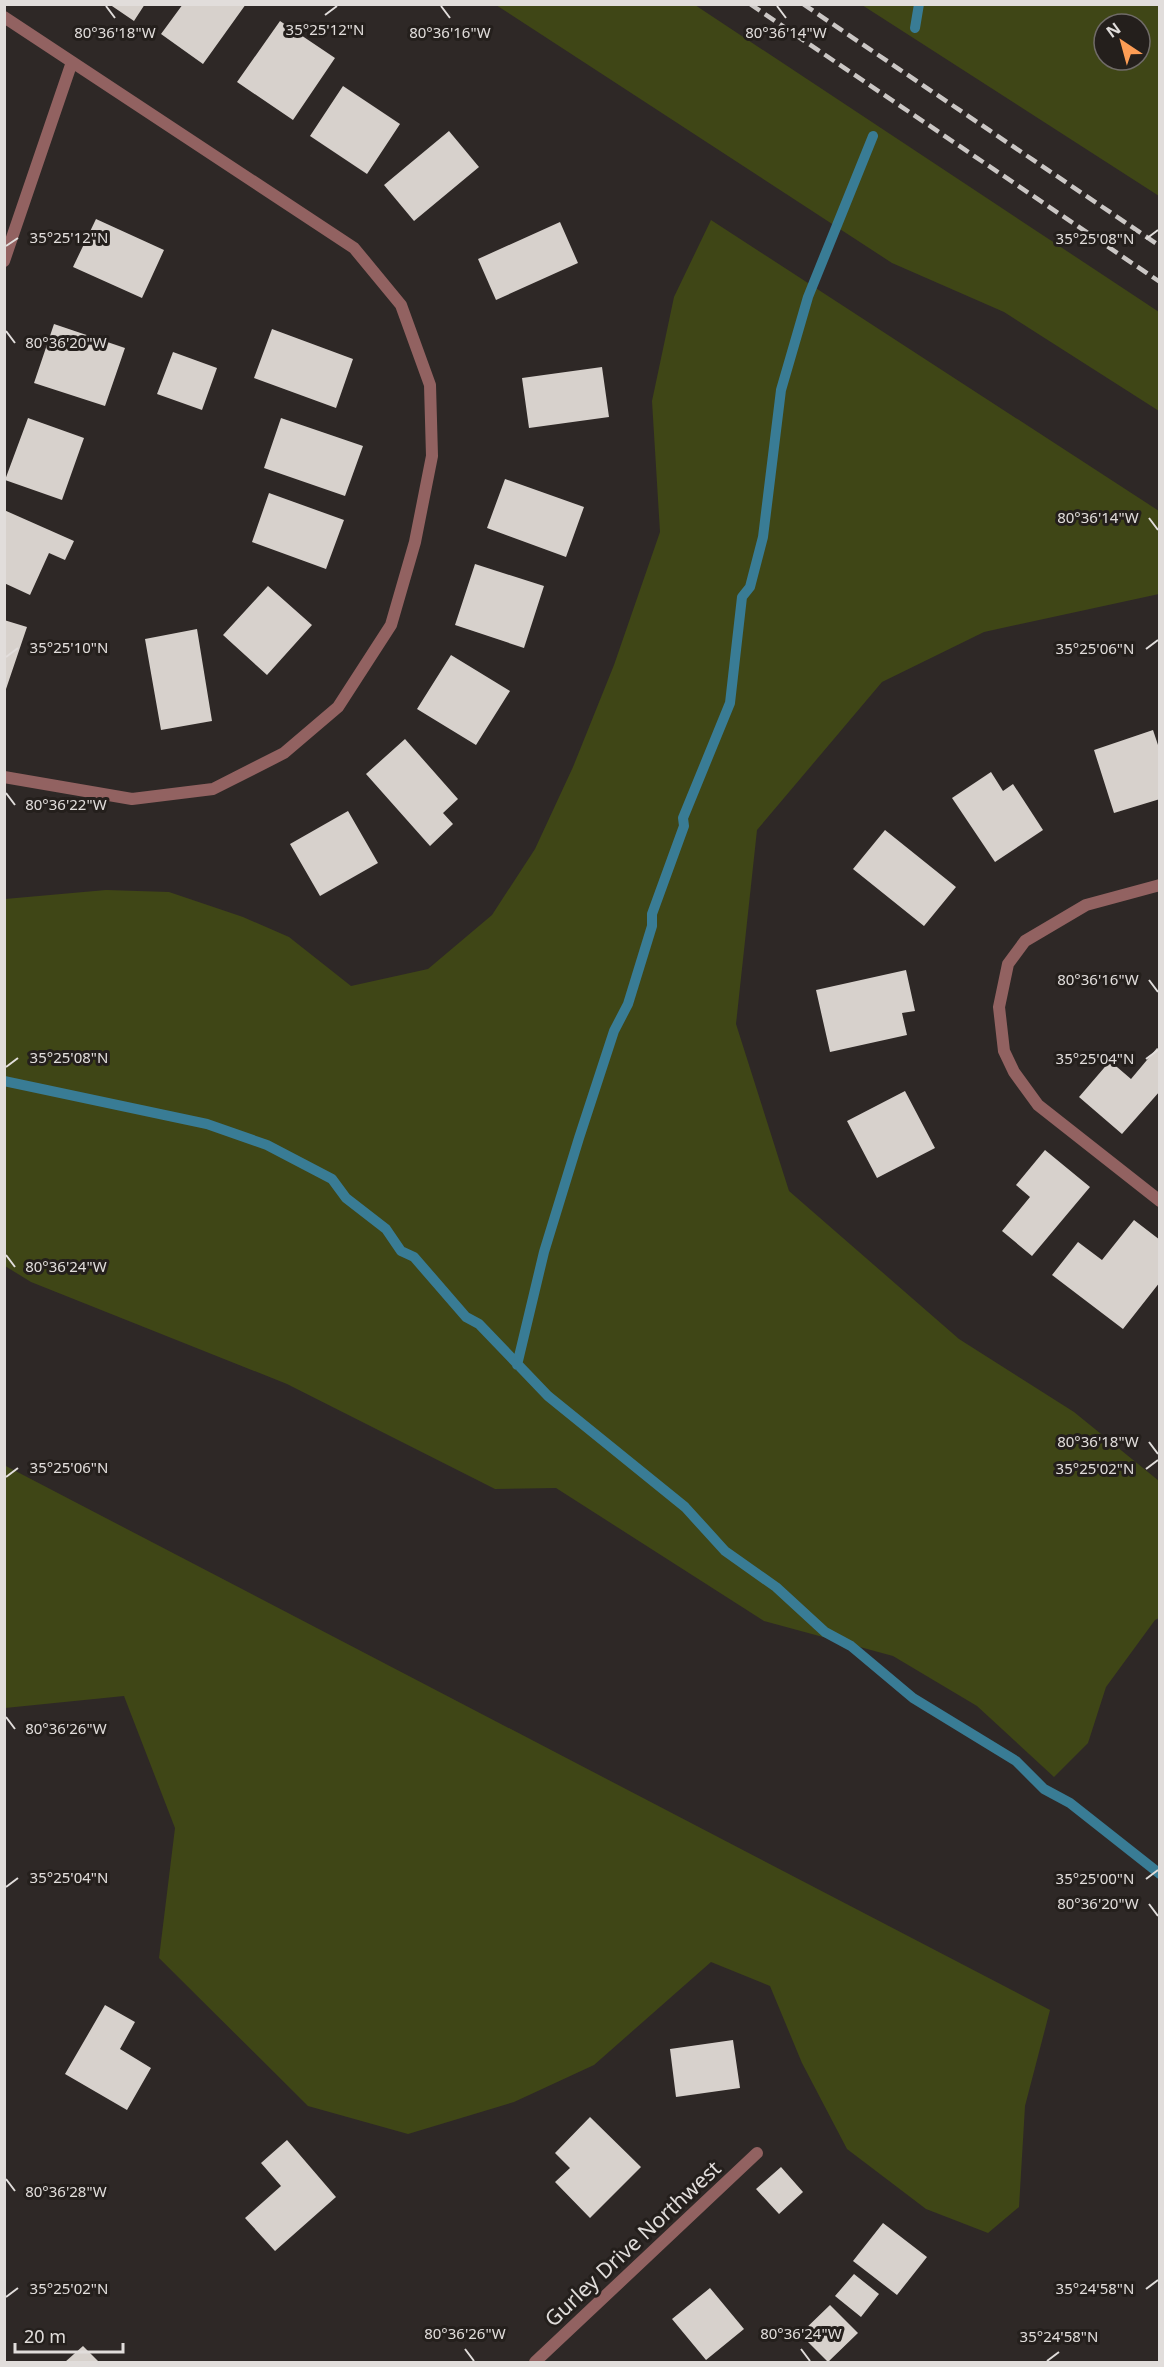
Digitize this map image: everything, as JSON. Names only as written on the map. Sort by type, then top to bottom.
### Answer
[{"type":"street","points":[[4,16],[354,248],[401,305],[430,384],[432,456],[415,542],[391,625],[338,707],[284,753],[213,789],[132,799],[4,777]]},
{"type":"street","points":[[4,261],[72,62]]},
{"type":"street","points":[[1160,885],[1086,905],[1025,941],[1008,964],[999,1007],[1004,1051],[1014,1072],[1038,1105],[1160,1201]]},
{"type":"street","name":"Gurley Drive Northwest","points":[[535,2362],[757,2153]]},
{"type":"green space","points":[[496,5],[695,5],[1159,312],[1159,411],[1004,312],[892,263]]},
{"type":"green space","points":[[862,5],[1159,5],[1159,196]]},
{"type":"green space","points":[[711,220],[1159,511],[1159,594],[984,632],[882,682],[757,830],[736,1024],[789,1191],[959,1339],[1074,1412],[1159,1481],[1159,1618],[1155,1620],[1106,1687],[1088,1743],[1054,1777],[977,1706],[893,1656],[764,1621],[556,1488],[495,1489],[287,1384],[31,1282],[5,1266],[5,899],[106,890],[169,892],[243,917],[289,937],[351,986],[428,969],[492,915],[535,849],[573,767],[614,665],[660,532],[652,401],[674,297]]},
{"type":"green space","points":[[4,1465],[1050,2010],[1025,2106],[1019,2207],[988,2233],[926,2209],[847,2149],[802,2063],[770,1986],[711,1962],[594,2065],[514,2102],[408,2134],[308,2106],[159,1958],[175,1828],[124,1696],[5,1708]]},
{"type":"building","points":[[109,4],[145,4],[134,21]]},
{"type":"building","points":[[183,4],[246,4],[203,64],[161,34]]},
{"type":"building","points":[[280,21],[335,58],[293,120],[237,82]]},
{"type":"building","points":[[343,86],[400,124],[367,174],[310,136]]},
{"type":"building","points":[[449,131],[479,167],[414,221],[384,185]]},
{"type":"building","points":[[96,219],[164,250],[142,298],[73,267]]},
{"type":"building","points":[[560,222],[578,263],[496,300],[478,259]]},
{"type":"building","points":[[54,324],[125,348],[105,406],[34,383]]},
{"type":"building","points":[[272,329],[353,359],[336,408],[254,378]]},
{"type":"building","points":[[173,352],[217,368],[202,410],[157,394]]},
{"type":"building","points":[[602,367],[609,417],[529,428],[522,378]]},
{"type":"building","points":[[28,418],[84,438],[62,500],[5,480]]},
{"type":"building","points":[[281,418],[363,446],[345,496],[264,468]]},
{"type":"building","points":[[505,479],[584,507],[566,557],[487,528]]},
{"type":"building","points":[[269,493],[344,520],[326,569],[252,542]]},
{"type":"building","points":[[4,510],[74,541],[65,560],[49,553],[30,595],[4,583]]},
{"type":"building","points":[[475,564],[544,586],[524,648],[455,625]]},
{"type":"building","points":[[268,586],[312,625],[267,675],[223,635]]},
{"type":"building","points":[[4,620],[27,627],[5,692],[4,691]]},
{"type":"building","points":[[197,629],[212,721],[161,730],[145,639]]},
{"type":"building","points":[[451,655],[510,691],[476,745],[417,709]]},
{"type":"building","points":[[1153,730],[1160,751],[1160,799],[1114,813],[1094,750]]},
{"type":"building","points":[[405,739],[458,799],[443,813],[453,824],[430,846],[366,774]]},
{"type":"building","points":[[991,772],[1003,791],[1013,784],[1043,830],[995,862],[952,798]]},
{"type":"building","points":[[348,811],[378,863],[320,896],[290,844]]},
{"type":"building","points":[[885,830],[956,887],[924,926],[853,869]]},
{"type":"building","points":[[906,970],[915,1011],[902,1013],[907,1035],[830,1052],[816,990]]},
{"type":"building","points":[[1157,1048],[1160,1050],[1160,1091],[1122,1134],[1079,1097],[1110,1061],[1131,1079]]},
{"type":"building","points":[[905,1091],[935,1148],[877,1178],[847,1121]]},
{"type":"building","points":[[1045,1150],[1090,1187],[1032,1256],[1002,1231],[1030,1197],[1016,1185]]},
{"type":"building","points":[[1134,1220],[1160,1240],[1160,1282],[1123,1329],[1052,1275],[1078,1242],[1102,1260]]},
{"type":"building","points":[[105,2005],[135,2022],[120,2049],[151,2068],[127,2110],[65,2074]]},
{"type":"building","points":[[733,2040],[740,2088],[676,2097],[670,2049]]},
{"type":"building","points":[[590,2117],[641,2167],[590,2218],[555,2182],[570,2168],[555,2153]]},
{"type":"building","points":[[287,2140],[336,2197],[275,2251],[245,2218],[281,2186],[261,2163]]},
{"type":"building","points":[[781,2167],[803,2192],[779,2214],[756,2189]]},
{"type":"building","points":[[883,2223],[927,2257],[897,2295],[853,2261]]},
{"type":"building","points":[[854,2274],[879,2294],[861,2317],[835,2296]]},
{"type":"building","points":[[710,2288],[744,2329],[706,2360],[672,2319]]},
{"type":"building","points":[[830,2305],[858,2333],[828,2362],[800,2334]]},
{"type":"building","points":[[83,2346],[99,2362],[65,2362]]},
{"type":"waterway","points":[[915,28],[919,4]]},
{"type":"waterway","points":[[517,1365],[544,1252],[579,1138],[614,1031],[628,1004],[652,926],[652,914],[684,826],[683,818],[730,703],[742,597],[750,587],[763,537],[781,390],[808,297],[873,136]]},
{"type":"waterway","points":[[4,1081],[207,1124],[267,1145],[332,1179],[346,1198],[386,1229],[401,1251],[414,1257],[466,1317],[479,1324],[548,1396],[685,1507],[725,1551],[776,1587],[825,1632],[851,1646],[913,1698],[1016,1761],[1044,1789],[1070,1803],[1160,1874]]},
{"type":"railway","points":[[750,4],[1160,282]]},
{"type":"railway","points":[[803,4],[1160,246]]}]
